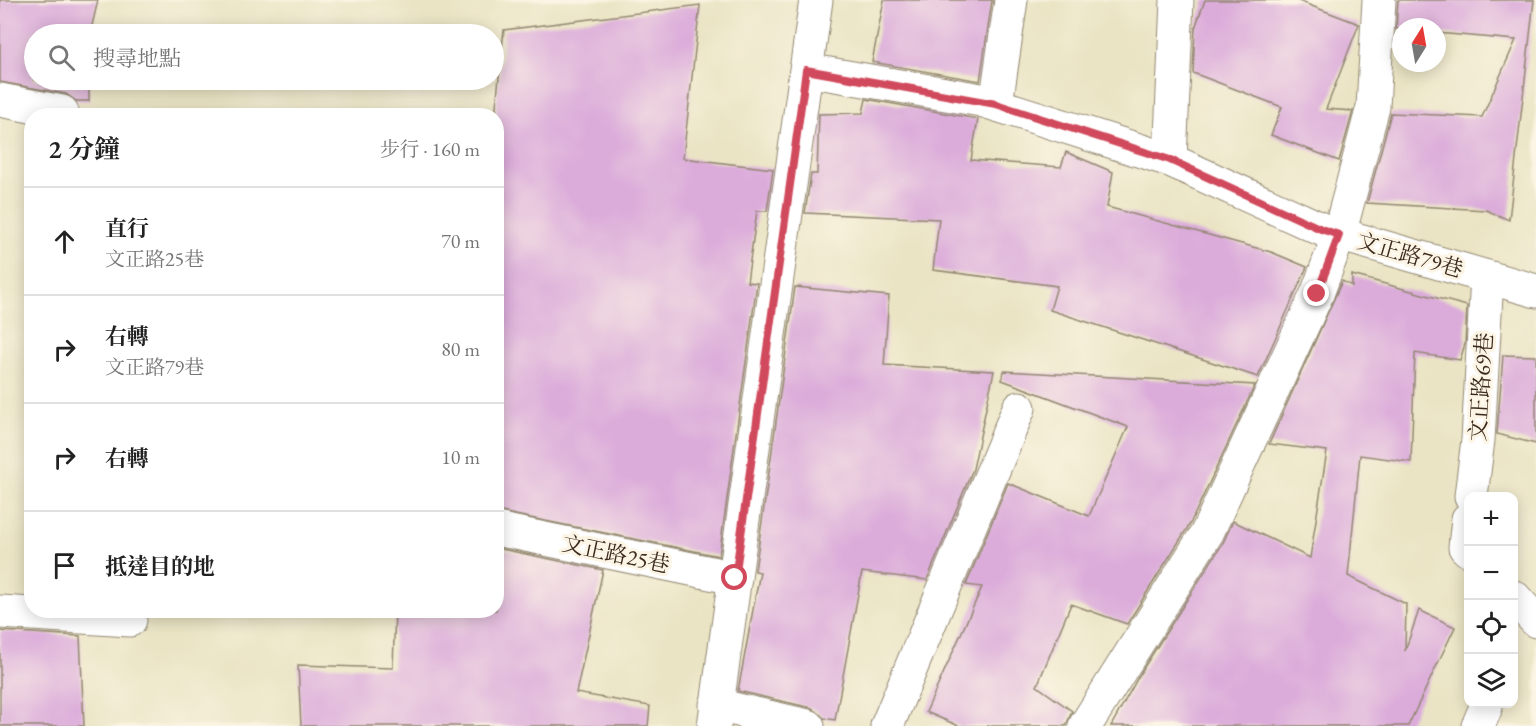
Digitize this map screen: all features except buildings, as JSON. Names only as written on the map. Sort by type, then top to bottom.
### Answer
[{"type":"street","points":[[808,726],[715,715],[816,0]]},
{"type":"street","points":[[996,104],[1011,0]]},
{"type":"street","points":[[1170,160],[1177,0]]},
{"type":"street","points":[[1084,726],[1207,532],[1317,294],[1339,235],[1373,107],[1379,0]]},
{"type":"street","name":"文正路79巷","points":[[806,70],[996,104],[1170,160],[1321,229],[1536,291]]},
{"type":"street","points":[[0,100],[41,108]]},
{"type":"street","name":"文正路69巷","points":[[1472,492],[1478,440],[1487,277]]},
{"type":"street","points":[[887,726],[1019,408]]},
{"type":"street","name":"文正路25巷","points":[[504,531],[735,578]]},
{"type":"street","points":[[1517,600],[1536,621]]},
{"type":"street","points":[[0,612],[24,613]]},
{"type":"street","points":[[98,618],[130,620]]},
{"type":"route","points":[[735,578],[806,70],[981,100],[1170,160],[1321,229],[1339,235],[1317,294]]}]
